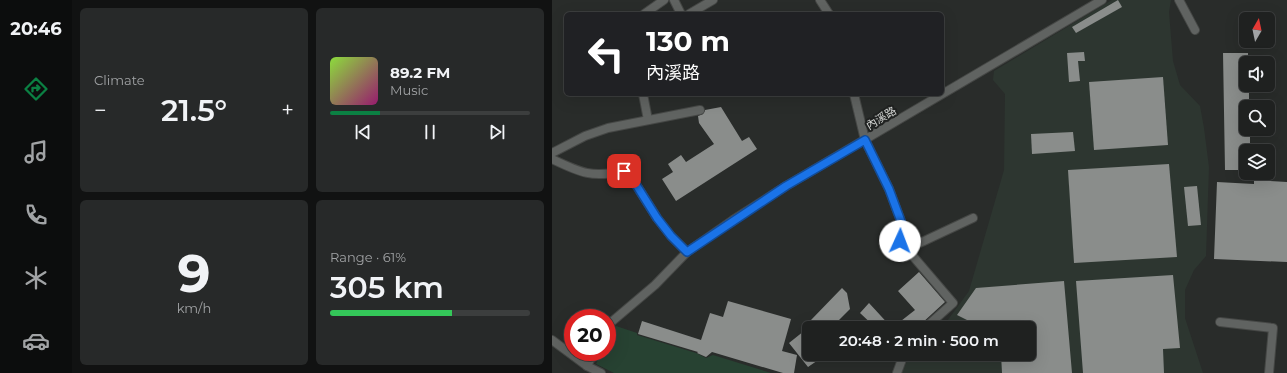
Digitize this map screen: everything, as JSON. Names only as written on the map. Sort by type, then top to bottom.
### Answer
[{"type":"street","points":[[647,12],[664,0]]},
{"type":"street","points":[[674,0],[680,12]]},
{"type":"street","points":[[692,12],[713,0]]},
{"type":"street","points":[[820,0],[828,12]]},
{"type":"street","name":"內溪路","points":[[944,93],[1102,0]]},
{"type":"street","points":[[1179,0],[1195,30]]},
{"type":"street","points":[[643,96],[648,120]]},
{"type":"street","points":[[854,96],[865,140],[889,189],[902,224],[900,241],[953,303],[933,321]]},
{"type":"street","name":"內溪路","points":[[616,318],[656,285],[687,252],[786,186],[939,96]]},
{"type":"street","points":[[552,153],[585,136],[608,128],[700,110]]},
{"type":"street","points":[[552,159],[577,171],[590,174],[604,175],[624,171],[630,175],[657,218],[671,236],[687,252]]},
{"type":"street","points":[[907,250],[973,218]]},
{"type":"street","points":[[1220,322],[1273,328],[1269,373]]},
{"type":"street","points":[[552,340],[587,366],[601,373]]},
{"type":"street","points":[[587,366],[590,361]]},
{"type":"street","points":[[897,373],[901,361]]},
{"type":"shaded area","points":[[1112,0],[1171,0],[1169,12],[1173,61],[1180,85],[1200,106],[1209,167],[1206,256],[1194,270],[1185,290],[1185,318],[1203,373],[901,373],[907,361],[1036,361],[1036,321],[947,321],[969,291],[1004,170],[1005,94],[993,80],[994,71]]},
{"type":"green space","points":[[616,326],[637,333],[637,335],[696,353],[706,358],[713,355],[771,373],[614,373],[596,364],[598,361],[616,361]]},
{"type":"building","points":[[1118,0],[1122,7],[1076,33],[1072,27]]},
{"type":"building","points":[[1084,52],[1085,61],[1078,61],[1080,81],[1069,82],[1067,53]]},
{"type":"building","points":[[1223,53],[1248,53],[1248,56],[1239,56],[1239,92],[1249,92],[1249,100],[1239,100],[1239,136],[1250,136],[1250,144],[1239,144],[1239,170],[1225,170]]},
{"type":"building","points":[[1163,77],[1168,145],[1094,150],[1089,82]]},
{"type":"building","points":[[721,107],[742,141],[749,137],[757,149],[676,201],[662,179],[673,172],[668,164],[681,155],[686,162],[714,144],[699,123],[698,116],[703,114],[705,110]]},
{"type":"building","points":[[1073,132],[1075,151],[1032,154],[1031,134]]},
{"type":"building","points":[[1169,164],[1177,257],[1074,263],[1068,170]]},
{"type":"building","points":[[1254,180],[1287,182],[1287,262],[1214,259],[1217,182],[1254,184]]},
{"type":"building","points":[[1197,186],[1201,225],[1188,226],[1184,187]]},
{"type":"building","points":[[919,272],[945,302],[924,321],[901,321],[915,310],[898,291]]},
{"type":"building","points":[[1173,275],[1180,348],[1163,349],[1164,373],[1083,373],[1076,281]]},
{"type":"building","points":[[1064,281],[1072,373],[1002,373],[1001,361],[1036,361],[1036,321],[969,321],[957,315],[976,288]]},
{"type":"building","points":[[842,288],[847,293],[850,309],[838,321],[811,320]]},
{"type":"building","points":[[728,301],[791,319],[782,351],[797,355],[794,373],[783,373],[712,352],[706,357],[697,353],[698,352],[638,334],[642,321],[701,340],[710,313],[723,317]]},
{"type":"building","points":[[869,303],[886,321],[869,321],[860,313]]},
{"type":"building","points":[[802,333],[802,359],[789,343]]},
{"type":"building","points":[[803,361],[817,361],[808,367]]},
{"type":"route","points":[[624,171],[630,175],[657,218],[671,236],[687,252],[786,186],[865,140],[889,189],[902,224],[900,241]]}]
